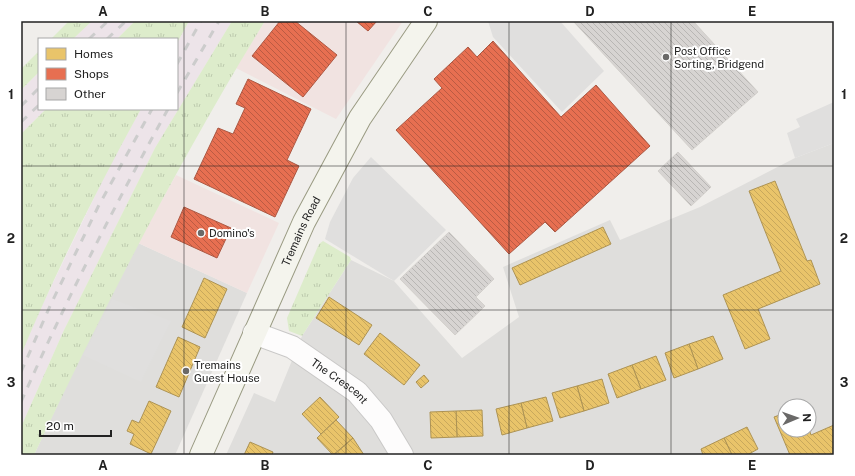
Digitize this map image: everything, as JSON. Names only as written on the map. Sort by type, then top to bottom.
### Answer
[{"type":"main road","name":"Tremains Road","points":[[201,455],[304,222],[360,118],[426,21]]},
{"type":"street","name":"The Crescent","points":[[254,333],[292,347],[357,392],[381,420],[402,455]]},
{"type":"shaded area","points":[[92,21],[135,21],[118,38],[74,38]]},
{"type":"shaded area","points":[[189,21],[232,21],[155,148],[64,330],[21,427],[21,355],[37,316],[110,165],[140,110],[178,110],[178,41]]},
{"type":"shaded area","points":[[265,21],[403,21],[336,119],[236,68]]},
{"type":"shaded area","points":[[488,21],[560,21],[604,71],[562,112],[493,37]]},
{"type":"shaded area","points":[[38,73],[38,110],[45,110],[21,134],[21,90]]},
{"type":"shaded area","points":[[834,102],[834,143],[795,158],[787,133],[800,127],[796,119]]},
{"type":"shaded area","points":[[834,143],[834,455],[226,455],[254,393],[275,402],[302,336],[351,260],[394,281],[462,358],[519,317],[503,267],[610,220],[620,240],[700,207],[795,158]]},
{"type":"shaded area","points":[[371,157],[446,230],[394,281],[325,239],[330,222],[353,178]]},
{"type":"shaded area","points":[[176,175],[279,223],[247,293],[138,243]]},
{"type":"shaded area","points":[[138,243],[247,293],[175,455],[34,455],[79,359]]},
{"type":"shaded area","points":[[112,299],[171,321],[141,382],[83,355]]},
{"type":"green space","points":[[69,21],[92,21],[74,38],[52,38]]},
{"type":"green space","points":[[135,21],[189,21],[178,41],[178,38],[118,38]]},
{"type":"green space","points":[[232,21],[265,21],[202,127],[144,235],[88,344],[34,455],[21,455],[21,427],[64,330],[155,148]]},
{"type":"green space","points":[[38,52],[38,73],[21,90],[21,69]]},
{"type":"green space","points":[[45,110],[140,110],[78,230],[48,292],[21,355],[21,134]]},
{"type":"green space","points":[[323,241],[350,257],[351,260],[302,336],[289,331],[287,318],[319,244]]},
{"type":"building: Homes","points":[[775,181],[807,261],[811,260],[820,284],[758,309],[770,339],[745,349],[723,295],[781,271],[749,191]]},
{"type":"building: Homes","points":[[603,227],[611,244],[520,285],[512,268]]},
{"type":"building: Homes","points":[[204,278],[227,289],[205,338],[182,327]]},
{"type":"building: Homes","points":[[329,297],[372,325],[359,345],[316,318]]},
{"type":"building: Homes","points":[[380,333],[420,365],[404,385],[364,354]]},
{"type":"building: Homes","points":[[713,336],[723,359],[698,369],[689,344]]},
{"type":"building: Homes","points":[[178,337],[200,347],[179,397],[156,387]]},
{"type":"building: Homes","points":[[689,344],[698,369],[674,378],[665,353]]},
{"type":"building: Homes","points":[[656,356],[666,380],[641,389],[632,365]]},
{"type":"building: Homes","points":[[632,365],[641,389],[617,398],[608,374]]},
{"type":"building: Homes","points":[[424,375],[429,381],[421,388],[416,382]]},
{"type":"building: Homes","points":[[602,379],[609,403],[584,411],[577,386]]},
{"type":"building: Homes","points":[[577,386],[584,411],[560,418],[552,393]]},
{"type":"building: Homes","points":[[320,397],[339,417],[321,434],[302,414]]},
{"type":"building: Homes","points":[[546,397],[553,421],[527,428],[521,403]]},
{"type":"building: Homes","points":[[149,401],[171,411],[151,454],[130,444],[134,434],[127,431],[132,420],[139,423]]},
{"type":"building: Homes","points":[[521,403],[527,428],[502,435],[496,409]]},
{"type":"building: Homes","points":[[482,410],[483,436],[457,437],[456,411]]},
{"type":"building: Homes","points":[[456,411],[457,437],[431,438],[430,412]]},
{"type":"building: Homes","points":[[777,416],[777,424],[774,417]]},
{"type":"building: Homes","points":[[336,420],[353,438],[333,455],[317,438]]},
{"type":"building: Homes","points":[[834,425],[834,455],[790,455],[783,438],[817,438],[817,432]]},
{"type":"building: Homes","points":[[747,427],[758,449],[747,455],[732,455],[724,438]]},
{"type":"building: Homes","points":[[353,438],[364,455],[334,455]]},
{"type":"building: Homes","points":[[724,438],[732,455],[703,455],[701,449]]},
{"type":"building: Homes","points":[[250,442],[273,452],[272,455],[244,455]]},
{"type":"building: Shops","points":[[280,21],[295,21],[337,55],[303,97],[252,56]]},
{"type":"building: Shops","points":[[356,21],[377,21],[368,31]]},
{"type":"building: Shops","points":[[493,41],[561,117],[596,85],[650,146],[555,232],[545,222],[509,254],[396,130],[442,88],[434,79],[468,47],[477,57]]},
{"type":"building: Shops","points":[[248,79],[311,109],[287,160],[299,166],[275,217],[194,179],[218,128],[233,134],[245,108],[236,104]]},
{"type":"building: Shops","name":"Domino's","points":[[184,207],[231,228],[217,258],[171,237]]},
{"type":"building: Other","name":"Post Office Sorting, Bridgend","points":[[573,21],[693,21],[758,92],[692,150]]},
{"type":"building: Other","points":[[678,152],[711,187],[691,206],[658,171]]},
{"type":"building: Other","points":[[449,232],[494,279],[476,297],[485,306],[455,335],[400,279]]},
{"type":"railway","points":[[90,38],[108,21]]},
{"type":"railway","points":[[108,38],[126,21]]},
{"type":"railway","points":[[178,62],[201,21]]},
{"type":"railway","points":[[178,91],[219,21]]},
{"type":"railway","points":[[21,106],[38,89]]},
{"type":"railway","points":[[21,122],[38,106]]},
{"type":"railway","points":[[21,372],[50,306],[98,207],[151,110]]},
{"type":"railway","points":[[21,402],[91,254],[167,110]]},
{"type":"place","name":"Post Office Sorting, Bridgend","points":[[666,57]]},
{"type":"place","name":"Domino's","points":[[201,233]]},
{"type":"place","name":"Tremains Guest House","points":[[186,371]]}]
